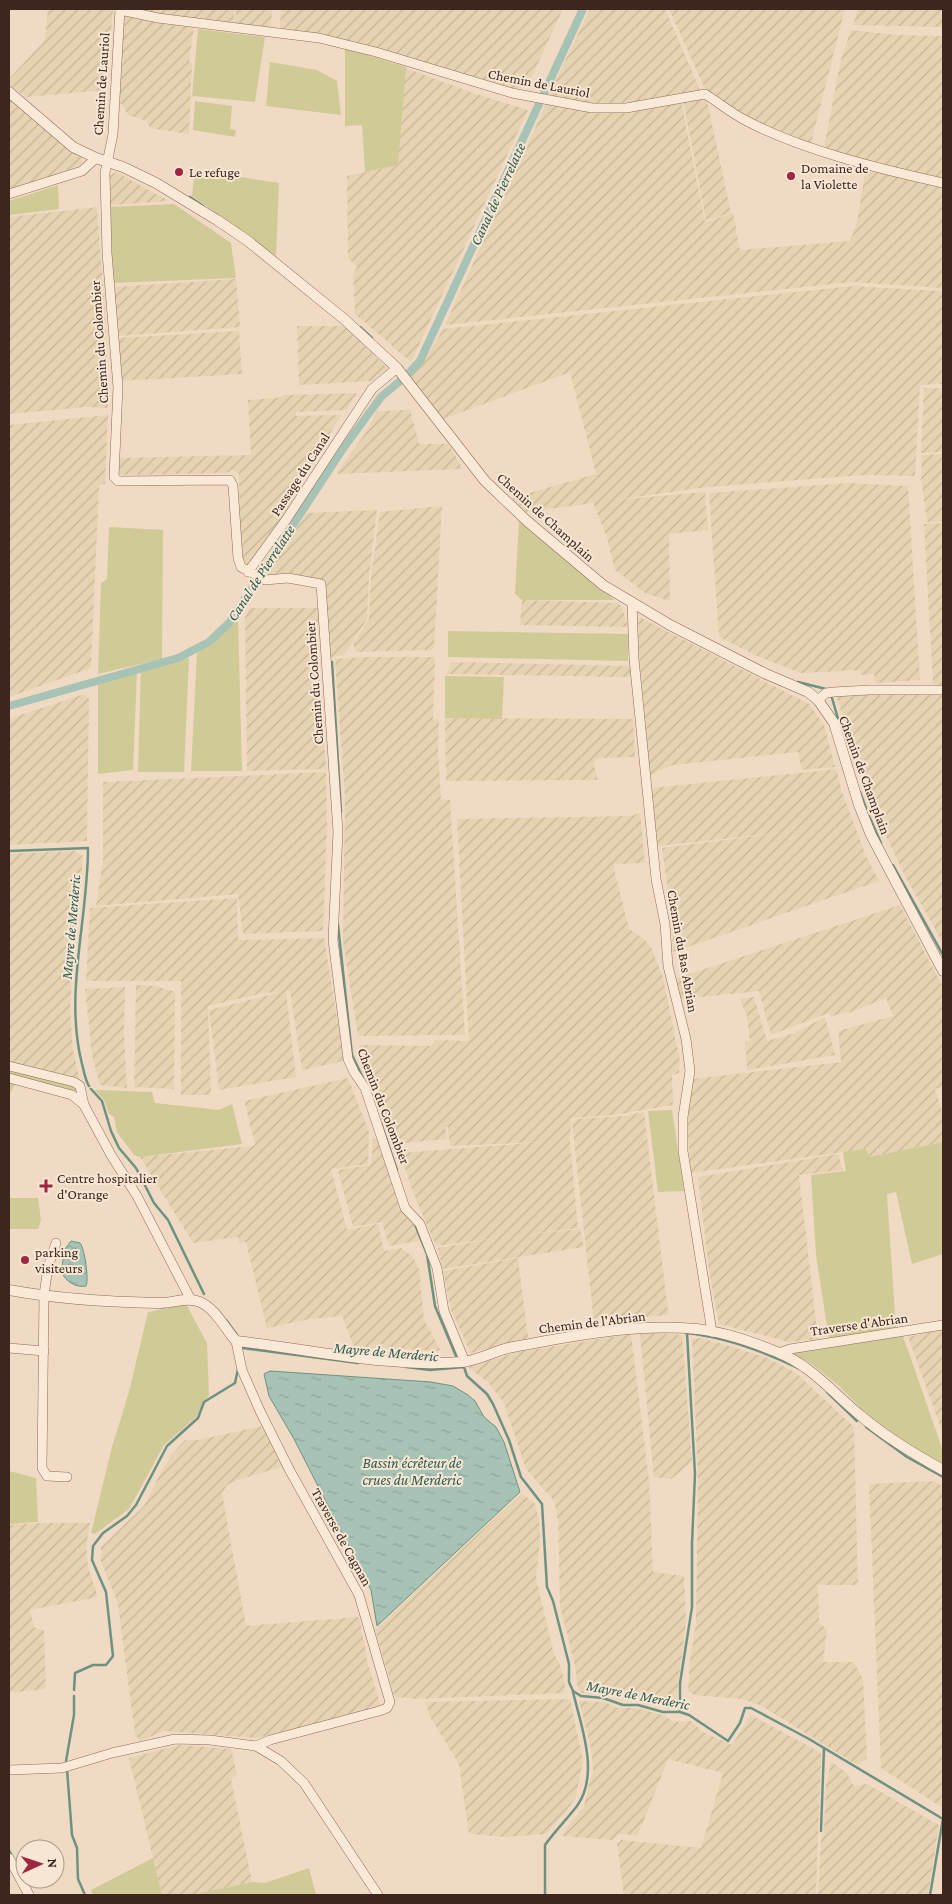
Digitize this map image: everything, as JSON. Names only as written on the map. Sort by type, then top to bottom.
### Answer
[{"type":"street","name":"Chemin de Lauriol","points":[[101,160],[113,134],[120,9],[158,18],[319,38],[376,52],[494,89],[592,108],[626,108],[705,94],[744,119],[782,136],[860,162],[943,183]]},
{"type":"street","name":"Chemin de Champlain","points":[[9,92],[73,146],[156,183],[248,241],[344,319],[397,368],[452,441],[503,499],[603,585],[670,625],[764,673],[808,692],[818,700],[834,723],[859,806],[871,835],[943,971]]},
{"type":"street","points":[[9,194],[82,171],[101,160]]},
{"type":"street","name":"Chemin du Colombier","points":[[101,160],[118,387],[114,477],[118,481],[136,482],[230,480],[233,486],[238,558],[241,567],[254,576],[288,578],[321,584],[338,832],[333,940],[348,1059],[365,1088],[405,1208],[420,1224],[437,1268],[444,1311],[465,1362]]},
{"type":"street","name":"Passage du Canal","points":[[254,576],[286,520],[372,389],[397,368]]},
{"type":"street","name":"Chemin du Bas Abrian","points":[[632,602],[634,659],[656,879],[665,924],[668,966],[686,1040],[690,1071],[682,1117],[684,1151],[712,1332]]},
{"type":"street","points":[[818,700],[826,693],[834,692],[943,690]]},
{"type":"street","points":[[9,1066],[74,1082],[82,1091],[84,1104],[111,1156],[137,1196],[191,1300]]},
{"type":"street","points":[[9,1078],[72,1095],[84,1104]]},
{"type":"street","points":[[56,1243],[48,1267],[44,1295],[42,1468],[47,1476],[67,1478]]},
{"type":"street","points":[[9,1290],[111,1302],[161,1304],[191,1300],[200,1302],[214,1313],[239,1341]]},
{"type":"street","name":"Traverse d'Abrian","points":[[779,1353],[790,1348],[922,1330],[943,1325]]},
{"type":"street","name":"Chemin de l'Abrian","points":[[239,1341],[318,1353],[391,1360],[465,1362],[508,1348],[615,1330],[664,1328],[712,1332],[779,1353],[817,1376],[860,1416],[897,1443],[943,1470]]},
{"type":"street","name":"Traverse de Cagnan","points":[[239,1341],[240,1361],[260,1411],[289,1469],[359,1595],[390,1702],[387,1708],[379,1712],[270,1740],[256,1746]]},
{"type":"street","points":[[9,1348],[44,1351]]},
{"type":"street","points":[[9,1770],[62,1768],[134,1747],[175,1739],[210,1740],[256,1746],[282,1761],[304,1783],[378,1895]]},
{"type":"street","points":[[9,1858],[29,1895]]},
{"type":"shaded area","points":[[48,9],[113,9],[106,90],[27,97],[9,85],[9,79],[45,40]]},
{"type":"shaded area","points":[[130,9],[235,9],[233,24]]},
{"type":"shaded area","points":[[236,9],[272,9],[271,28],[235,24]]},
{"type":"shaded area","points":[[281,9],[563,9],[528,85],[513,89],[280,29]]},
{"type":"shaded area","points":[[590,9],[665,9],[700,90],[626,104],[593,105],[551,97],[550,92]]},
{"type":"shaded area","points":[[669,9],[845,9],[811,143],[763,124],[721,102],[705,89]]},
{"type":"shaded area","points":[[858,9],[943,9],[943,27],[853,25]]},
{"type":"shaded area","points":[[123,15],[194,26],[189,62],[192,63],[189,134],[150,128],[147,121],[128,115],[122,104],[118,103]]},
{"type":"shaded area","points":[[198,29],[265,37],[255,102],[192,96]]},
{"type":"shaded area","points":[[851,30],[897,35],[943,36],[943,180],[877,164],[824,148],[841,59]]},
{"type":"shaded area","points":[[345,48],[406,67],[398,165],[365,172],[362,125],[345,126]]},
{"type":"shaded area","points":[[270,62],[317,70],[337,81],[341,115],[266,106]]},
{"type":"shaded area","points":[[405,68],[473,93],[528,110],[411,362],[355,314],[353,275],[357,267],[348,258],[347,176],[398,165]]},
{"type":"shaded area","points":[[702,96],[708,105],[731,213],[706,220],[683,100]]},
{"type":"shaded area","points":[[9,98],[72,152],[81,157],[83,162],[79,166],[9,191]]},
{"type":"shaded area","points":[[195,101],[232,106],[230,129],[236,130],[235,137],[193,130]]},
{"type":"shaded area","points":[[681,101],[705,222],[733,213],[740,250],[850,241],[857,222],[866,167],[943,187],[943,288],[852,282],[445,325],[546,104],[593,113],[631,111]]},
{"type":"shaded area","points":[[195,170],[279,183],[276,256],[192,196]]},
{"type":"shaded area","points":[[116,172],[169,201],[110,205],[107,177]]},
{"type":"shaded area","points":[[58,185],[59,209],[9,215],[9,201]]},
{"type":"shaded area","points":[[174,204],[231,243],[236,278],[112,283],[108,207]]},
{"type":"shaded area","points":[[97,207],[106,328],[108,408],[86,407],[9,414],[9,217]]},
{"type":"shaded area","points":[[236,279],[240,327],[119,336],[114,287]]},
{"type":"shaded area","points":[[853,286],[943,291],[943,384],[920,385],[915,476],[862,475],[708,487],[613,500],[705,492],[708,530],[669,534],[670,601],[645,593],[615,570],[607,538],[593,503],[526,512],[512,498],[596,474],[570,372],[443,419],[409,378],[426,358],[443,329]]},
{"type":"shaded area","points":[[297,326],[342,326],[351,332],[388,369],[371,381],[299,385]]},
{"type":"shaded area","points":[[239,331],[242,374],[120,381],[118,338]]},
{"type":"shaded area","points":[[924,388],[943,388],[943,452],[921,453]]},
{"type":"shaded area","points":[[357,393],[346,410],[296,412],[296,416],[341,415],[292,497],[294,503],[248,565],[243,565],[240,561],[239,473],[232,470],[226,473],[115,475],[116,458],[251,455],[248,400],[277,398],[285,395]]},
{"type":"shaded area","points":[[410,410],[419,444],[448,444],[463,469],[336,474],[366,432],[377,411]]},
{"type":"shaded area","points":[[108,415],[105,484],[99,485],[91,668],[9,697],[9,425]]},
{"type":"shaded area","points":[[943,454],[943,521],[927,522],[921,478],[922,455]]},
{"type":"shaded area","points":[[848,483],[908,486],[920,680],[875,683],[874,674],[861,675],[860,670],[801,673],[755,655],[719,637],[709,493]]},
{"type":"shaded area","points":[[442,506],[434,648],[430,650],[356,652],[353,644],[369,619],[371,576],[380,512]]},
{"type":"shaded area","points":[[377,510],[369,576],[367,619],[345,654],[330,658],[325,582],[298,575],[264,575],[307,513]]},
{"type":"shaded area","points":[[519,520],[614,600],[522,600],[515,594]]},
{"type":"shaded area","points":[[943,523],[943,686],[933,684],[924,524]]},
{"type":"shaded area","points":[[109,527],[163,530],[162,659],[98,674],[101,583],[107,579]]},
{"type":"shaded area","points":[[522,600],[618,603],[622,607],[628,627],[520,625]]},
{"type":"shaded area","points":[[249,608],[319,608],[320,618],[316,632],[326,769],[247,771],[245,617]]},
{"type":"shaded area","points":[[238,617],[242,771],[191,771],[197,653],[212,644]]},
{"type":"shaded area","points":[[639,617],[809,704],[824,725],[835,767],[802,770],[798,752],[673,765],[650,775],[637,632]]},
{"type":"shaded area","points":[[448,631],[628,634],[628,661],[448,657]]},
{"type":"shaded area","points":[[435,657],[433,719],[439,720],[438,751],[441,799],[450,800],[465,1035],[358,1036],[343,941],[345,799],[335,659]]},
{"type":"shaded area","points":[[189,658],[184,772],[138,772],[141,667]]},
{"type":"shaded area","points":[[451,662],[631,666],[632,677],[447,674]]},
{"type":"shaded area","points":[[137,671],[133,770],[98,774],[98,684]]},
{"type":"shaded area","points":[[445,676],[504,677],[502,719],[445,718]]},
{"type":"shaded area","points":[[84,694],[89,699],[87,841],[9,845],[9,719]]},
{"type":"shaded area","points":[[943,694],[943,943],[905,876],[872,806],[836,695]]},
{"type":"shaded area","points":[[445,718],[633,719],[635,757],[600,758],[595,761],[594,765],[598,780],[446,781]]},
{"type":"shaded area","points":[[837,769],[841,789],[866,856],[879,881],[673,952],[672,921],[662,848],[796,831],[658,846],[651,788]]},
{"type":"shaded area","points":[[326,772],[327,825],[323,931],[243,934],[238,894],[96,906],[103,861],[103,782]]},
{"type":"shaded area","points":[[640,813],[645,863],[615,864],[614,869],[629,929],[645,940],[651,947],[663,978],[680,1061],[679,1073],[672,1075],[673,1105],[615,1115],[571,1118],[570,1140],[578,1228],[531,1234],[580,1229],[584,1247],[442,1269],[438,1248],[498,1238],[436,1246],[413,1192],[400,1153],[543,1142],[450,1146],[448,1127],[445,1127],[447,1139],[395,1144],[362,1061],[359,1045],[431,1046],[436,1040],[469,1041],[457,819],[631,816]]},
{"type":"shaded area","points":[[75,851],[83,856],[79,918],[73,953],[70,1011],[73,1050],[80,1081],[9,1064],[9,854]]},
{"type":"shaded area","points":[[237,898],[238,940],[324,938],[344,1061],[302,1070],[290,991],[286,991],[296,1077],[219,1090],[209,1010],[281,992],[263,993],[208,1006],[211,1095],[181,1095],[181,981],[86,981],[90,908]]},
{"type":"shaded area","points":[[900,905],[943,987],[943,1087],[935,1089],[943,1114],[943,1142],[869,1157],[866,1149],[691,1173],[687,1124],[692,1079],[841,1062],[838,1031],[893,1016],[886,998],[851,1012],[831,1016],[828,1013],[771,1035],[759,991],[681,999],[677,992],[677,978]]},
{"type":"shaded area","points":[[136,985],[156,986],[175,992],[174,1089],[134,1087]]},
{"type":"shaded area","points":[[125,987],[124,1035],[127,1088],[100,1085],[92,1055],[85,989]]},
{"type":"shaded area","points":[[754,997],[767,1041],[795,1033],[825,1017],[835,1055],[747,1070],[745,1042],[750,1041],[747,1016],[740,999]]},
{"type":"shaded area","points":[[9,1067],[73,1083],[79,1092],[18,1078],[9,1096]]},
{"type":"shaded area","points":[[348,1078],[369,1132],[368,1164],[331,1169],[347,1230],[378,1224],[384,1251],[401,1248],[413,1257],[419,1269],[424,1320],[441,1351],[354,1347],[342,1316],[310,1319],[267,1328],[246,1242],[238,1243],[238,1237],[193,1243],[140,1157],[253,1146],[255,1144],[244,1101]]},
{"type":"shaded area","points":[[95,1090],[152,1092],[155,1103],[219,1110],[232,1104],[242,1144],[140,1157],[134,1155],[117,1132],[114,1117],[109,1114],[104,1100]]},
{"type":"shaded area","points":[[672,1110],[684,1191],[658,1192],[648,1111]]},
{"type":"shaded area","points":[[644,1112],[668,1311],[667,1315],[594,1322],[572,1123],[576,1119],[624,1116]]},
{"type":"shaded area","points":[[373,1139],[377,1139],[406,1213],[416,1225],[423,1240],[389,1246],[382,1222],[353,1227],[338,1170],[371,1165]]},
{"type":"shaded area","points":[[943,1142],[943,1254],[912,1264],[896,1192],[887,1194],[896,1330],[829,1339],[816,1255],[811,1175],[846,1171],[843,1152],[866,1149],[869,1157]]},
{"type":"shaded area","points":[[838,1154],[843,1170],[799,1175],[818,1339],[789,1342],[719,1324],[709,1270],[698,1177]]},
{"type":"shaded area","points":[[9,1198],[38,1198],[41,1220],[38,1229],[9,1229]]},
{"type":"shaded area","points":[[518,1258],[528,1338],[471,1353],[451,1310],[443,1271]]},
{"type":"shaded area","points":[[186,1304],[207,1343],[209,1396],[203,1402],[196,1417],[164,1445],[129,1509],[95,1534],[91,1533],[112,1447],[129,1392],[148,1312]]},
{"type":"shaded area","points":[[943,1329],[943,1434],[908,1337]]},
{"type":"shaded area","points":[[631,1334],[649,1480],[653,1572],[684,1576],[686,1621],[675,1709],[645,1700],[628,1700],[612,1695],[581,1693],[577,1684],[576,1670],[560,1606],[558,1521],[554,1501],[526,1469],[504,1403],[488,1382],[468,1367],[517,1352]]},
{"type":"shaded area","points":[[640,1334],[682,1335],[692,1462],[671,1479],[654,1477]]},
{"type":"shaded area","points":[[903,1336],[943,1451],[943,1465],[901,1442],[874,1421],[839,1386],[813,1365],[793,1353]]},
{"type":"shaded area","points":[[702,1338],[765,1357],[796,1373],[854,1427],[858,1585],[818,1585],[819,1622],[827,1630],[823,1662],[854,1662],[863,1679],[867,1758],[857,1765],[760,1705],[742,1699],[694,1695],[688,1691],[696,1622],[698,1479],[692,1339]]},
{"type":"shaded area","points":[[263,1426],[285,1466],[237,1480],[227,1485],[222,1493],[246,1626],[359,1617],[368,1664],[381,1707],[257,1738],[164,1731],[140,1741],[135,1735],[118,1604],[101,1561],[101,1547],[144,1506],[172,1454],[185,1440],[198,1440]]},
{"type":"shaded area","points":[[9,1471],[36,1478],[38,1522],[9,1524]]},
{"type":"shaded area","points":[[933,1481],[943,1486],[943,1808],[881,1768],[869,1484]]},
{"type":"shaded area","points":[[522,1493],[535,1504],[539,1521],[540,1541],[536,1578],[554,1654],[560,1665],[565,1684],[564,1693],[417,1699],[395,1697],[375,1630]]},
{"type":"shaded area","points":[[90,1523],[86,1547],[88,1567],[98,1597],[30,1610],[34,1627],[44,1631],[46,1689],[9,1693],[9,1525]]},
{"type":"shaded area","points":[[570,1699],[583,1760],[576,1797],[564,1814],[546,1834],[506,1837],[469,1834],[459,1764],[429,1715],[426,1702]]},
{"type":"shaded area","points":[[579,1701],[605,1702],[617,1708],[636,1708],[663,1715],[674,1722],[691,1721],[703,1732],[732,1745],[751,1715],[821,1753],[816,1895],[624,1895],[617,1844],[621,1840],[701,1848],[723,1773],[668,1759],[638,1835],[618,1834],[613,1840],[561,1836],[584,1806],[593,1770],[591,1748]]},
{"type":"shaded area","points":[[179,1745],[231,1749],[237,1774],[231,1779],[252,1882],[192,1895],[162,1895],[129,1758]]},
{"type":"shaded area","points":[[831,1762],[846,1772],[854,1786],[867,1784],[939,1825],[928,1895],[818,1895],[826,1785]]},
{"type":"shaded area","points":[[153,1858],[162,1895],[93,1895],[91,1890]]},
{"type":"shaded area","points":[[309,1868],[316,1895],[192,1895],[252,1882],[265,1883]]},
{"type":"water","points":[[71,1241],[80,1243],[82,1246],[87,1271],[86,1286],[78,1286],[71,1283],[61,1272],[65,1249]]},
{"type":"water","name":"Bassin écrêteur de crues du Merderic","points":[[270,1371],[431,1382],[453,1386],[475,1401],[484,1417],[496,1427],[504,1442],[520,1492],[377,1626],[371,1590],[294,1439],[269,1396],[264,1374]]},
{"type":"waterway","name":"Canal de Pierrelatte","points":[[407,375],[420,361],[583,9]]},
{"type":"waterway","points":[[190,197],[203,206]]},
{"type":"waterway","points":[[360,327],[372,338]]},
{"type":"waterway","name":"Canal de Pierrelatte","points":[[9,706],[178,658],[209,642],[229,623],[342,450],[381,397],[400,381]]},
{"type":"waterway","points":[[332,662],[341,812]]},
{"type":"waterway","points":[[798,682],[826,689]]},
{"type":"waterway","points":[[832,698],[839,722]]},
{"type":"waterway","points":[[860,792],[866,808]]},
{"type":"waterway","points":[[869,816],[881,843]]},
{"type":"waterway","name":"Mayre de Merderic","points":[[9,851],[88,848],[75,1010],[77,1037],[86,1081],[89,1086]]},
{"type":"waterway","points":[[893,865],[943,955]]},
{"type":"waterway","points":[[338,925],[352,1055],[363,1078]]},
{"type":"waterway","name":"Mayre de Merderic","points":[[91,1089],[102,1101],[111,1131],[119,1148],[136,1168],[154,1203],[168,1220],[204,1294]]},
{"type":"waterway","points":[[381,1123],[397,1170]]},
{"type":"waterway","points":[[414,1222],[427,1254],[435,1306],[456,1356]]},
{"type":"waterway","name":"Mayre de Merderic","points":[[226,1320],[237,1335]]},
{"type":"waterway","points":[[686,1333],[744,1346],[800,1369]]},
{"type":"waterway","points":[[680,1712],[680,1683],[692,1607],[695,1474],[687,1333]]},
{"type":"waterway","name":"Mayre de Merderic","points":[[242,1348],[358,1363]]},
{"type":"waterway","name":"Mayre de Merderic","points":[[406,1367],[430,1370],[464,1367],[467,1376],[487,1394],[493,1404],[509,1440],[521,1477],[542,1504],[547,1587],[553,1601],[569,1664],[569,1682],[573,1691],[581,1696],[603,1698],[623,1705],[638,1705],[663,1712],[680,1712],[689,1715],[728,1741],[740,1723],[745,1708],[751,1708],[809,1739],[943,1819]]},
{"type":"waterway","points":[[74,1690],[75,1673],[93,1665],[106,1665],[113,1656],[106,1592],[92,1560],[93,1546],[103,1533],[127,1516],[136,1505],[167,1446],[198,1418],[204,1402],[235,1383],[238,1369]]},
{"type":"waterway","points":[[827,1392],[857,1421]]},
{"type":"waterway","points":[[866,1427],[907,1457],[943,1477]]},
{"type":"waterway","points":[[545,1895],[545,1845],[577,1806],[584,1793],[587,1779],[587,1750],[573,1692]]},
{"type":"waterway","points":[[66,1761],[74,1715],[74,1696]]},
{"type":"waterway","points":[[821,1831],[824,1748]]},
{"type":"waterway","points":[[67,1769],[72,1835],[77,1848],[78,1879],[85,1895]]},
{"type":"waterway","points":[[930,1895],[943,1819]]},
{"type":"waterway","points":[[9,1850],[12,1856]]},
{"type":"place","name":"Le refuge","points":[[179,172]]},
{"type":"place","name":"Domaine de la Violette","points":[[791,176]]},
{"type":"place","name":"Centre hospitalier d'Orange","points":[[46,1186]]},
{"type":"place","name":"parking visiteurs","points":[[25,1260]]}]
